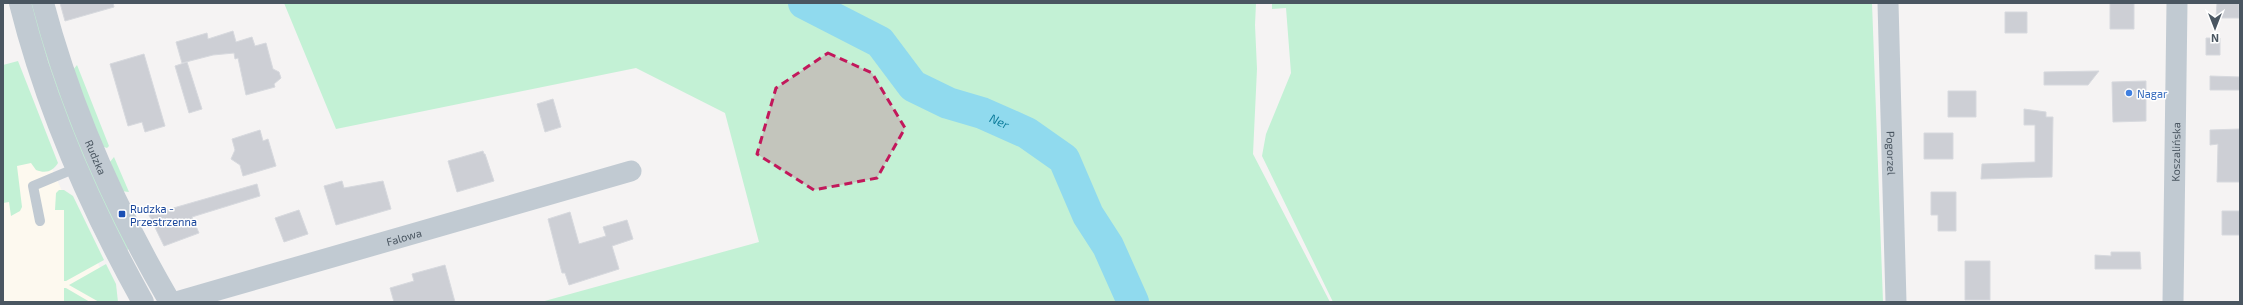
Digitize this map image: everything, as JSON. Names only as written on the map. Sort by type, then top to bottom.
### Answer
[{"type":"street","name":"Rudzka","points":[[20,3],[52,107],[76,168],[113,249],[143,302]]},
{"type":"street","name":"Rudzka","points":[[43,3],[73,98],[101,170],[139,250],[170,302]]},
{"type":"street","name":"Pogorzel","points":[[1888,3],[1896,302]]},
{"type":"street","name":"Koszalińska","points":[[2173,302],[2177,3]]},
{"type":"street","name":"Falowa","points":[[176,302],[631,171]]},
{"type":"lane","points":[[40,221],[32,186],[76,168]]},
{"type":"highlighted area","points":[[828,53],[872,73],[905,128],[877,178],[814,190],[757,154],[776,88]]},
{"type":"shaded area","points":[[45,153],[71,211],[109,285],[110,302],[3,302],[3,166]]},
{"type":"green space","points":[[29,3],[33,3],[129,249],[125,251],[70,129]]},
{"type":"green space","points":[[284,3],[1256,3],[1255,25],[1257,69],[1253,154],[1330,302],[541,302],[759,242],[725,113],[636,68],[336,129]]},
{"type":"green space","points":[[1272,3],[1872,3],[1883,302],[1333,302],[1262,156],[1266,134],[1291,73],[1286,8],[1272,9]]},
{"type":"green space","points":[[18,61],[58,163],[54,168],[46,172],[36,170],[31,163],[17,166],[22,207],[20,211],[11,216],[9,202],[3,203],[3,65]]},
{"type":"green space","points":[[77,65],[109,146],[107,148],[101,146],[73,70]]},
{"type":"green space","points":[[114,157],[129,192],[121,191],[109,163]]},
{"type":"green space","points":[[59,190],[64,190],[73,196],[104,260],[66,281],[64,281],[64,210],[55,210],[56,193]]},
{"type":"green space","points":[[106,264],[116,284],[118,302],[99,302],[69,285]]},
{"type":"green space","points":[[64,288],[66,288],[90,302],[64,302]]},
{"type":"building","points":[[60,3],[113,3],[114,7],[65,21]]},
{"type":"building","points":[[2110,3],[2134,3],[2134,29],[2110,29]]},
{"type":"building","points":[[2217,3],[2239,3],[2239,18],[2216,18]]},
{"type":"building","points":[[2005,12],[2027,12],[2027,33],[2005,33]]},
{"type":"building","points":[[233,31],[236,42],[252,37],[255,46],[266,43],[273,69],[279,72],[281,78],[274,84],[275,87],[246,95],[238,58],[235,59],[234,53],[213,55],[182,63],[176,42],[207,33],[208,39]]},
{"type":"building","points":[[2206,38],[2220,38],[2220,55],[2206,55]]},
{"type":"building","points":[[144,54],[165,126],[145,132],[142,122],[128,126],[110,64]]},
{"type":"building","points":[[187,62],[202,109],[189,113],[175,66]]},
{"type":"building","points":[[2099,71],[2088,85],[2044,85],[2044,72]]},
{"type":"building","points":[[2210,76],[2240,77],[2240,90],[2210,90]]},
{"type":"building","points":[[2146,81],[2146,121],[2113,122],[2112,82]]},
{"type":"building","points":[[1948,91],[1976,91],[1976,117],[1948,117]]},
{"type":"building","points":[[553,99],[561,127],[545,132],[537,104]]},
{"type":"building","points":[[2024,109],[2046,112],[2046,117],[2053,117],[2052,177],[1981,179],[1982,164],[2035,162],[2035,125],[2024,125]]},
{"type":"building","points":[[2240,129],[2240,182],[2217,182],[2218,144],[2210,145],[2210,130]]},
{"type":"building","points":[[260,130],[263,141],[268,139],[276,166],[243,176],[240,165],[231,159],[235,150],[232,139]]},
{"type":"building","points":[[1924,133],[1953,133],[1953,159],[1924,159]]},
{"type":"building","points":[[483,151],[494,181],[457,192],[448,161]]},
{"type":"building","points":[[342,181],[344,188],[383,181],[391,209],[336,225],[324,186]]},
{"type":"building","points":[[257,184],[260,196],[192,217],[199,233],[164,246],[149,215]]},
{"type":"building","points":[[1931,192],[1956,192],[1956,231],[1938,231],[1938,215],[1931,215]]},
{"type":"building","points":[[299,210],[308,234],[284,242],[275,218]]},
{"type":"building","points":[[2222,211],[2240,211],[2240,235],[2222,235]]},
{"type":"building","points":[[570,212],[579,244],[606,236],[603,227],[627,220],[633,239],[612,246],[619,269],[569,285],[565,273],[562,273],[548,219]]},
{"type":"building","points":[[2111,252],[2140,252],[2141,269],[2095,269],[2095,255],[2111,256]]},
{"type":"building","points":[[1965,261],[1990,261],[1990,300],[1965,300]]},
{"type":"building","points":[[445,265],[455,302],[394,302],[390,288],[414,281],[412,274]]},
{"type":"waterway","name":"Ner","points":[[804,3],[880,42],[913,86],[948,103],[982,113],[1027,133],[1064,159],[1088,215],[1108,246],[1133,302]]},
{"type":"place","name":"Nagar","points":[[2129,93]]},
{"type":"place","name":"Rudzka - Przestrzenna","points":[[122,214]]}]
